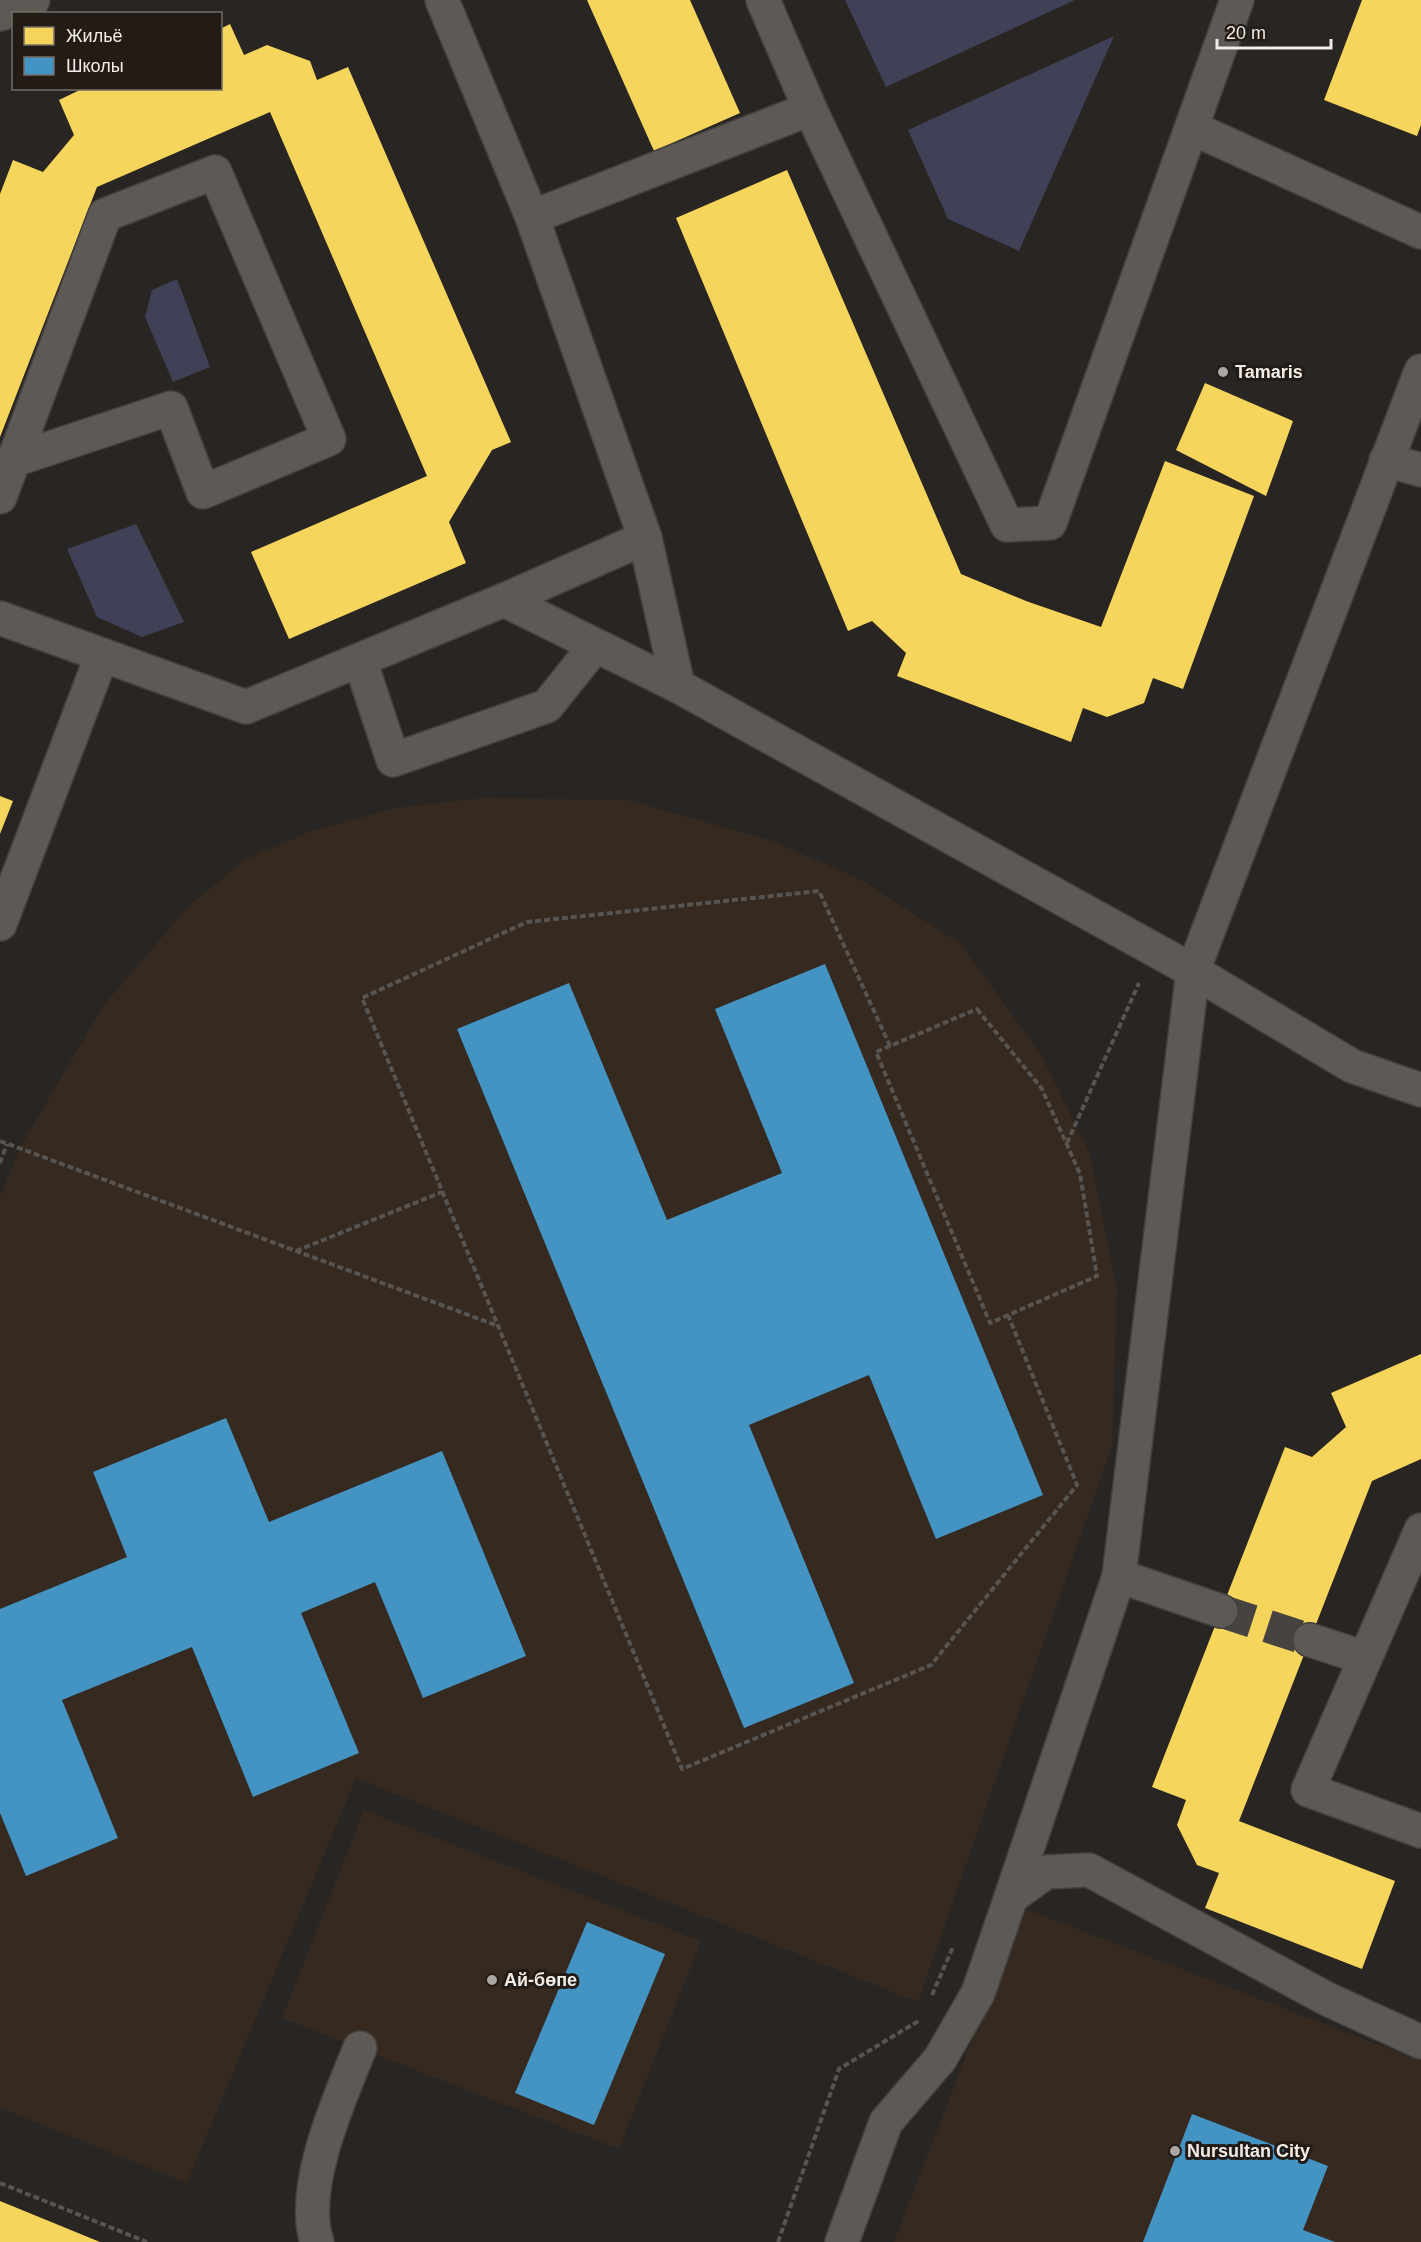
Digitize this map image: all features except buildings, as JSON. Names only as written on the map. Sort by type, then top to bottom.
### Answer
[{"type":"street","points":[[1,14],[33,0]]},
{"type":"street","points":[[442,0],[532,217],[645,538],[678,686]]},
{"type":"street","points":[[762,0],[810,109],[1007,525],[1050,523],[1237,0]]},
{"type":"street","points":[[532,217],[810,109]]},
{"type":"street","points":[[1192,128],[1421,232]]},
{"type":"street","points":[[0,497],[105,215],[215,172],[329,439],[203,492],[171,408],[14,460]]},
{"type":"street","points":[[842,2242],[886,2122],[940,2059],[978,1993],[1119,1576],[1193,971],[1421,371]]},
{"type":"street","points":[[1386,460],[1421,470]]},
{"type":"street","points":[[0,618],[246,707],[504,600],[645,538]]},
{"type":"street","points":[[504,600],[678,686],[1154,949],[1352,1066],[1421,1090]]},
{"type":"street","points":[[360,660],[393,760],[547,706],[595,646]]},
{"type":"street","points":[[0,924],[102,655]]},
{"type":"street","points":[[1421,1530],[1308,1790],[1421,1831]]},
{"type":"street","points":[[1119,1576],[1221,1611]]},
{"type":"street","points":[[1310,1640],[1365,1658]]},
{"type":"street","points":[[1011,1898],[1046,1872],[1089,1870],[1327,1999],[1421,2042]]},
{"type":"street","points":[[317,2242],[312,2198],[320,2158],[344,2086],[360,2048]]},
{"type":"path","points":[[890,1046],[819,891],[527,922],[362,998],[682,1769],[931,1665],[1077,1485],[1008,1315]]},
{"type":"path","points":[[1067,1144],[1154,949]]},
{"type":"path","points":[[977,1009],[1042,1089],[1067,1144],[1080,1174],[1096,1276],[990,1323],[876,1052],[890,1046],[977,1009]]},
{"type":"path","points":[[0,1141],[498,1326]]},
{"type":"path","points":[[0,1162],[8,1143]]},
{"type":"path","points":[[296,1251],[443,1192]]},
{"type":"path","points":[[931,1997],[954,1943]]},
{"type":"path","points":[[778,2242],[838,2069],[922,2019]]},
{"type":"path","points":[[0,2183],[147,2242]]},
{"type":"shaded area","points":[[845,0],[1075,0],[886,87]]},
{"type":"shaded area","points":[[1114,36],[1019,251],[948,219],[908,130]]},
{"type":"shaded area","points":[[177,279],[210,367],[173,382],[145,317],[152,290]]},
{"type":"shaded area","points":[[136,524],[184,622],[142,637],[97,617],[67,549]]},
{"type":"shaded area","points":[[483,798],[627,800],[773,841],[861,880],[961,944],[1040,1053],[1090,1154],[1117,1290],[1112,1446],[918,2002],[356,1778],[187,2183],[0,2108],[0,1197],[20,1148],[103,1006],[188,907],[244,860],[309,832],[395,808]]},
{"type":"shaded area","name":"Ай-бөпе","points":[[364,1810],[701,1941],[619,2149],[282,2018]]},
{"type":"shaded area","name":"Nursultan City","points":[[1023,1908],[1421,2061],[1421,2242],[894,2242]]},
{"type":"tunnel","points":[[1221,1611],[1310,1640]]},
{"type":"place","name":"Tamaris","points":[[1223,372]]},
{"type":"place","name":"Ай-бөпе","points":[[492,1980]]},
{"type":"place","name":"Nursultan City","points":[[1175,2151]]}]
